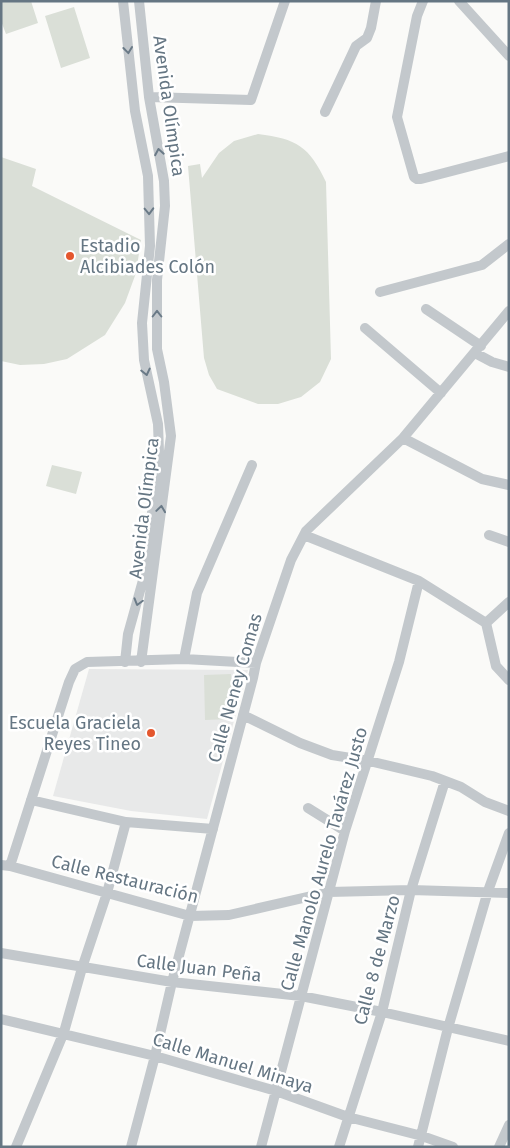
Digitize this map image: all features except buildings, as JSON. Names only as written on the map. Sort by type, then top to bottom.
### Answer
[{"type":"street","points":[[123,1],[135,111],[148,176],[150,246],[142,323],[144,360],[158,424],[159,452],[145,573],[128,634],[125,662]]},
{"type":"street","name":"Avenida Olímpica","points":[[139,1],[149,97],[164,180],[165,206],[157,280],[157,349],[164,382],[171,436],[141,662]]},
{"type":"street","points":[[149,97],[251,100],[285,1]]},
{"type":"street","points":[[325,112],[356,46],[367,38],[371,28],[376,1]]},
{"type":"street","points":[[423,1],[417,16],[397,117],[414,177],[421,179],[509,156]]},
{"type":"street","points":[[460,1],[509,56]]},
{"type":"street","points":[[380,292],[482,265],[509,244]]},
{"type":"street","points":[[426,309],[492,362],[509,367]]},
{"type":"street","name":"Calle Neney Comas","points":[[131,1147],[172,982],[256,663],[291,560],[306,531],[403,438],[509,311]]},
{"type":"street","points":[[365,328],[441,393]]},
{"type":"street","points":[[403,438],[482,479],[509,485]]},
{"type":"street","points":[[184,660],[197,593],[252,465]]},
{"type":"street","points":[[304,535],[419,581],[486,623],[496,666],[509,680]]},
{"type":"street","points":[[489,535],[509,542]]},
{"type":"street","name":"Calle Manolo Aurelo Tavárez Justo","points":[[260,1147],[345,831],[399,662],[419,581]]},
{"type":"street","points":[[486,623],[509,602]]},
{"type":"street","points":[[6,865],[31,800],[69,682],[75,669],[87,662],[184,660],[256,663]]},
{"type":"street","points":[[243,715],[300,743],[332,755],[368,761],[432,776],[460,787],[485,802],[509,811]]},
{"type":"street","name":"Calle 8 de Marzo","points":[[339,1147],[382,1012],[412,890],[445,781]]},
{"type":"street","points":[[31,800],[126,822],[213,829]]},
{"type":"street","points":[[308,808],[345,831]]},
{"type":"street","points":[[16,1147],[64,1032],[82,968],[107,893],[126,822]]},
{"type":"street","points":[[418,1147],[448,1028],[488,892],[509,832]]},
{"type":"street","name":"Calle Restauración","points":[[6,865],[190,916],[228,915],[329,892],[412,890],[509,893]]},
{"type":"street","name":"Calle Juan Peña","points":[[1,953],[172,982],[301,996],[509,1041]]},
{"type":"street","name":"Calle Manuel Minaya","points":[[1,1019],[64,1032],[155,1056],[276,1091],[348,1117],[422,1136],[453,1147]]},
{"type":"street","points":[[499,1147],[509,1125]]},
{"type":"shaded area","points":[[1,1],[31,1],[38,23],[6,34],[1,21]]},
{"type":"shaded area","points":[[74,7],[90,58],[61,68],[45,16]]},
{"type":"shaded area","points":[[258,134],[283,139],[300,146],[314,160],[326,182],[331,359],[320,382],[301,397],[278,404],[258,404],[217,389],[209,375],[204,358],[188,166],[200,164],[202,178],[219,153],[234,141]]},
{"type":"shaded area","name":"Estadio Alcibiades Colón","points":[[1,157],[36,169],[32,186],[141,240],[136,273],[125,303],[105,335],[67,359],[44,364],[20,365],[1,361]]},
{"type":"shaded area","points":[[52,465],[82,472],[76,494],[46,486]]},
{"type":"shaded area","name":"Escuela Graciela Reyes Tineo","points":[[89,669],[248,670],[207,819],[131,811],[53,796]]},
{"type":"shaded area","points":[[231,674],[231,719],[205,720],[204,675]]},
{"type":"place","name":"Estadio Alcibiades Colón","points":[[70,256]]},
{"type":"place","name":"Escuela Graciela Reyes Tineo","points":[[151,733]]}]
